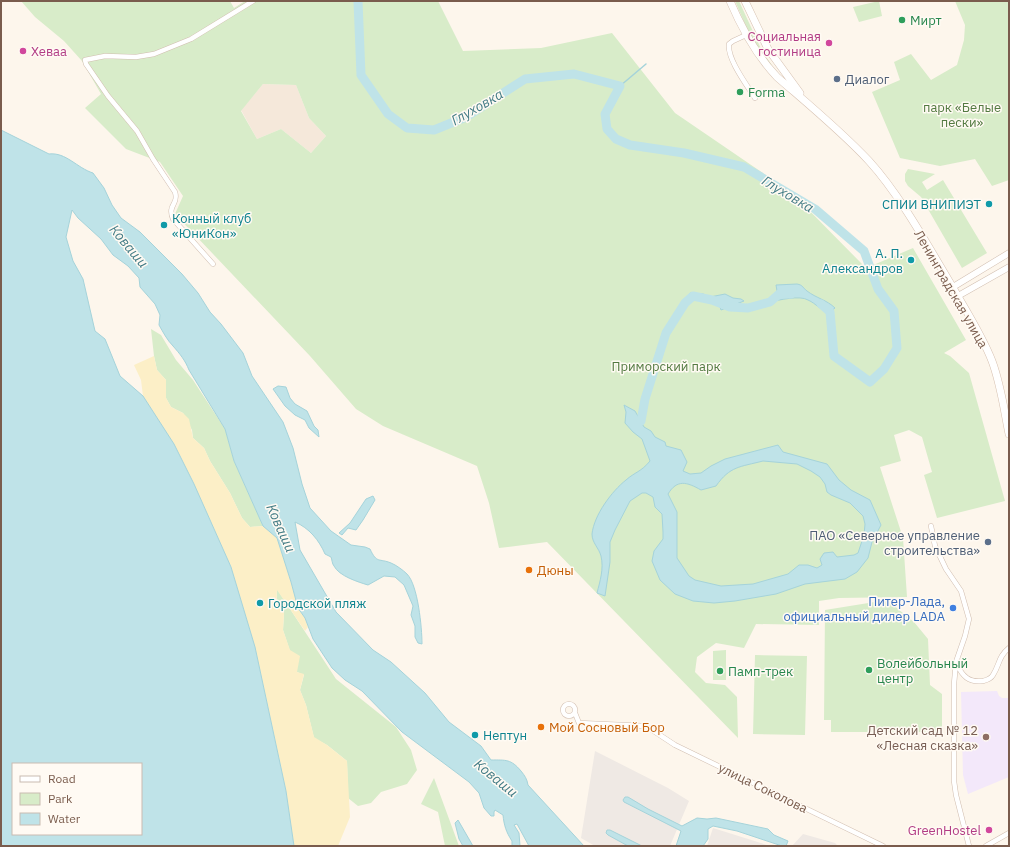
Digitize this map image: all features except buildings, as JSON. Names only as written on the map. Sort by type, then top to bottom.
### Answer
[{"type":"main road","name":"Ленинградская улица","points":[[730,1],[746,35],[758,55],[777,77],[860,152],[877,170],[916,227],[958,296],[979,334],[992,362],[1002,394],[1009,434]]},
{"type":"main road","name":"Ленинградская улица","points":[[745,1],[768,49],[812,108]]},
{"type":"main road","points":[[777,77],[782,76],[783,71]]},
{"type":"street","points":[[213,264],[173,219],[170,213],[175,202],[175,192],[153,159],[137,131],[108,96],[86,64],[85,60],[105,56],[136,57],[154,54],[191,39],[254,1]]},
{"type":"street","points":[[746,35],[733,40],[729,44],[729,50],[755,98]]},
{"type":"street","points":[[952,287],[1009,253]]},
{"type":"street","points":[[958,296],[1009,266]]},
{"type":"street","points":[[931,526],[935,546],[946,569],[961,591],[969,619],[956,662],[954,684],[954,781],[969,846]]},
{"type":"street","points":[[956,662],[966,678],[976,682],[988,680],[993,676],[1002,654],[1009,648]]},
{"type":"street","name":"улица Соколова","points":[[575,713],[579,723],[646,726],[675,745],[882,846]]},
{"type":"street","points":[[986,846],[1009,833]]},
{"type":"shaded area","points":[[263,84],[296,85],[309,118],[326,136],[311,153],[281,129],[257,139],[241,110]]},
{"type":"shaded area","name":"Детский сад № 12 «Лесная сказка»","points":[[997,691],[999,696],[1002,698],[1009,698],[1009,777],[968,794],[963,775],[961,692]]},
{"type":"shaded area","points":[[595,751],[668,788],[689,801],[670,846],[595,846],[581,838]]},
{"type":"shaded area","points":[[713,828],[770,846],[707,846]]},
{"type":"shaded area","points":[[803,834],[835,843],[838,846],[792,846]]},
{"type":"green space","name":"Приморский парк","points":[[21,1],[230,1],[234,8],[245,1],[438,1],[463,51],[541,48],[612,33],[675,113],[792,193],[862,264],[864,269],[913,248],[966,340],[944,353],[950,356],[969,373],[1005,501],[937,518],[924,475],[932,472],[922,437],[909,430],[894,435],[901,461],[880,467],[903,538],[907,597],[839,598],[819,601],[819,625],[756,624],[744,648],[716,643],[697,657],[695,672],[706,683],[725,685],[737,697],[738,738],[547,542],[499,548],[489,503],[477,466],[383,426],[356,409],[310,356],[175,214],[183,196],[160,162],[126,149],[85,108],[101,94],[82,61],[64,41],[35,17]],"holes":[[[263,84],[296,85],[309,118],[326,136],[311,153],[281,129],[257,139],[241,111]]]},
{"type":"green space","points":[[735,1],[739,1],[762,51],[778,74],[751,38]]},
{"type":"green space","points":[[879,1],[882,16],[859,22],[853,7]]},
{"type":"green space","name":"парк «Белые пески»","points":[[955,1],[1009,1],[1009,180],[992,186],[975,159],[940,166],[900,158],[872,92],[900,80],[894,62],[911,54],[931,80],[957,65],[964,40],[965,25]]},
{"type":"green space","points":[[908,169],[935,174],[922,182],[927,190],[943,180],[987,253],[962,268],[921,197],[908,186],[905,181],[905,174]]},
{"type":"green space","points":[[151,329],[161,335],[176,360],[193,380],[225,429],[234,461],[263,526],[250,527],[242,518],[230,493],[210,461],[204,448],[193,438],[192,430],[183,413],[171,407],[166,398],[166,380],[157,370]]},
{"type":"green space","points":[[277,589],[336,679],[396,727],[411,750],[417,770],[407,784],[381,792],[371,803],[358,806],[348,798],[347,761],[327,745],[314,738],[306,705],[300,690],[304,675],[297,672],[283,630],[284,613],[278,602]]},
{"type":"green space","points":[[887,600],[914,622],[928,639],[930,685],[942,694],[942,732],[831,732],[831,720],[824,720],[825,610]]},
{"type":"green space","name":"Памп-трек","points":[[726,650],[726,680],[713,680],[713,651]]},
{"type":"green space","points":[[755,655],[807,656],[805,735],[753,734]]},
{"type":"green space","points":[[434,778],[459,846],[445,846],[438,812],[421,804]]},
{"type":"sand","name":"Городской пляж","points":[[154,356],[157,370],[166,380],[166,398],[171,407],[183,413],[189,419],[193,438],[204,448],[210,461],[230,493],[242,518],[250,527],[263,526],[277,538],[298,608],[305,618],[308,627],[305,631],[277,590],[278,603],[284,613],[283,630],[290,650],[300,656],[297,672],[304,674],[300,690],[306,705],[314,737],[347,761],[350,817],[338,846],[294,846],[286,791],[255,647],[231,567],[194,484],[174,444],[143,396],[141,380],[134,365]]},
{"type":"water","name":"Коваши","points":[[1,130],[49,154],[61,155],[93,173],[104,188],[112,205],[121,218],[140,232],[182,274],[198,293],[210,312],[243,353],[252,376],[283,422],[293,448],[310,508],[331,531],[351,545],[370,549],[372,554],[377,559],[397,566],[407,574],[411,580],[419,607],[422,644],[418,643],[415,637],[415,626],[411,615],[413,606],[404,585],[395,577],[384,576],[368,585],[344,576],[336,570],[331,557],[325,554],[313,535],[295,522],[300,550],[336,612],[373,650],[391,662],[425,693],[449,722],[481,746],[491,760],[508,761],[514,764],[525,776],[528,785],[584,846],[529,846],[517,824],[514,825],[519,833],[520,846],[512,846],[512,841],[508,835],[503,815],[495,810],[494,816],[491,816],[484,808],[479,793],[469,782],[402,732],[362,691],[345,680],[332,668],[313,639],[305,618],[298,608],[277,538],[263,526],[234,461],[225,429],[184,360],[165,336],[159,325],[160,315],[155,304],[140,287],[139,278],[128,266],[113,255],[101,239],[78,218],[72,210],[66,237],[73,261],[83,279],[95,331],[105,339],[120,376],[143,396],[174,444],[194,484],[231,567],[255,647],[286,791],[294,846],[1,846]]},
{"type":"water","points":[[776,285],[801,285],[807,291],[835,308],[830,312],[826,311],[808,300],[800,298],[789,298],[770,302],[779,294]]},
{"type":"water","points":[[690,293],[703,294],[710,297],[725,294],[744,301],[721,310],[716,302],[710,303],[704,297],[688,296]]},
{"type":"water","points":[[278,386],[286,387],[290,398],[295,404],[307,411],[314,426],[318,430],[319,437],[309,428],[305,420],[295,415],[285,406],[273,389]]},
{"type":"water","points":[[624,405],[635,411],[644,427],[651,431],[655,437],[665,442],[666,446],[681,450],[687,462],[683,471],[690,474],[701,473],[725,459],[778,445],[783,452],[827,464],[839,480],[851,490],[870,500],[881,525],[872,542],[868,558],[857,572],[845,579],[805,584],[776,594],[735,601],[714,603],[693,601],[675,594],[660,580],[652,561],[654,551],[663,539],[662,514],[655,507],[653,497],[646,493],[642,493],[630,501],[615,530],[610,542],[610,562],[605,596],[597,593],[602,561],[600,553],[592,537],[596,519],[604,504],[615,490],[650,461],[642,439],[625,423],[626,412]],"holes":[[[763,461],[797,464],[820,477],[825,484],[827,492],[850,503],[863,516],[865,524],[864,535],[858,553],[854,555],[837,557],[833,552],[824,553],[820,559],[822,565],[817,568],[808,565],[799,565],[788,574],[753,584],[721,586],[695,580],[689,576],[677,558],[677,512],[668,494],[671,489],[683,483],[701,490],[716,486],[726,474],[736,468]]]},
{"type":"water","points":[[373,496],[375,500],[356,530],[348,528],[342,535],[339,533],[350,523],[366,499]]},
{"type":"water","points":[[625,797],[628,797],[682,826],[697,818],[716,818],[768,829],[774,835],[788,841],[786,846],[782,846],[737,831],[713,826],[708,829],[708,839],[703,846],[676,846],[681,831],[624,802],[623,800]]},
{"type":"water","points":[[458,820],[473,846],[463,846],[459,839],[455,823]]},
{"type":"water","points":[[607,830],[610,830],[642,846],[628,846],[608,835],[606,833]]},
{"type":"waterway","name":"Глуховка","points":[[358,1],[361,75],[388,114],[407,128],[434,130],[466,117],[525,79],[574,74],[620,86],[605,114],[607,129],[616,139],[630,145],[684,153],[744,167],[815,209],[864,251],[878,289],[894,311],[897,348],[884,369],[870,382],[834,356],[830,312],[821,304]]},
{"type":"waterway","points":[[620,86],[646,64]]},
{"type":"waterway","name":"Глуховка","points":[[641,421],[645,399],[666,333],[685,303],[693,296],[712,300],[730,307],[748,308],[770,302],[779,294],[791,294]]},
{"type":"place","name":"Мирт","points":[[902,20]]},
{"type":"place","name":"Социальная гостиница","points":[[829,43]]},
{"type":"place","name":"Хеваа","points":[[23,51]]},
{"type":"place","name":"Диалог","points":[[837,79]]},
{"type":"place","name":"Forma","points":[[740,92]]},
{"type":"place","name":"СПИИ ВНИПИЭТ","points":[[989,204]]},
{"type":"place","name":"Конный клуб «ЮниКон»","points":[[164,225]]},
{"type":"place","name":"А. П. Александров","points":[[911,260]]},
{"type":"place","name":"ПАО «Северное управление строительства»","points":[[988,542]]},
{"type":"place","name":"Дюны","points":[[529,570]]},
{"type":"place","name":"Городской пляж","points":[[260,603]]},
{"type":"place","name":"Питер-Лада, официальный дилер LADA","points":[[953,608]]},
{"type":"place","name":"Волейбольный центр","points":[[869,670]]},
{"type":"place","name":"Памп-трек","points":[[720,671]]},
{"type":"place","name":"Мой Сосновый Бор","points":[[541,727]]},
{"type":"place","name":"Нептун","points":[[475,735]]},
{"type":"place","name":"Детский сад № 12 «Лесная сказка»","points":[[986,737]]},
{"type":"place","name":"GreenHostel","points":[[989,830]]}]
